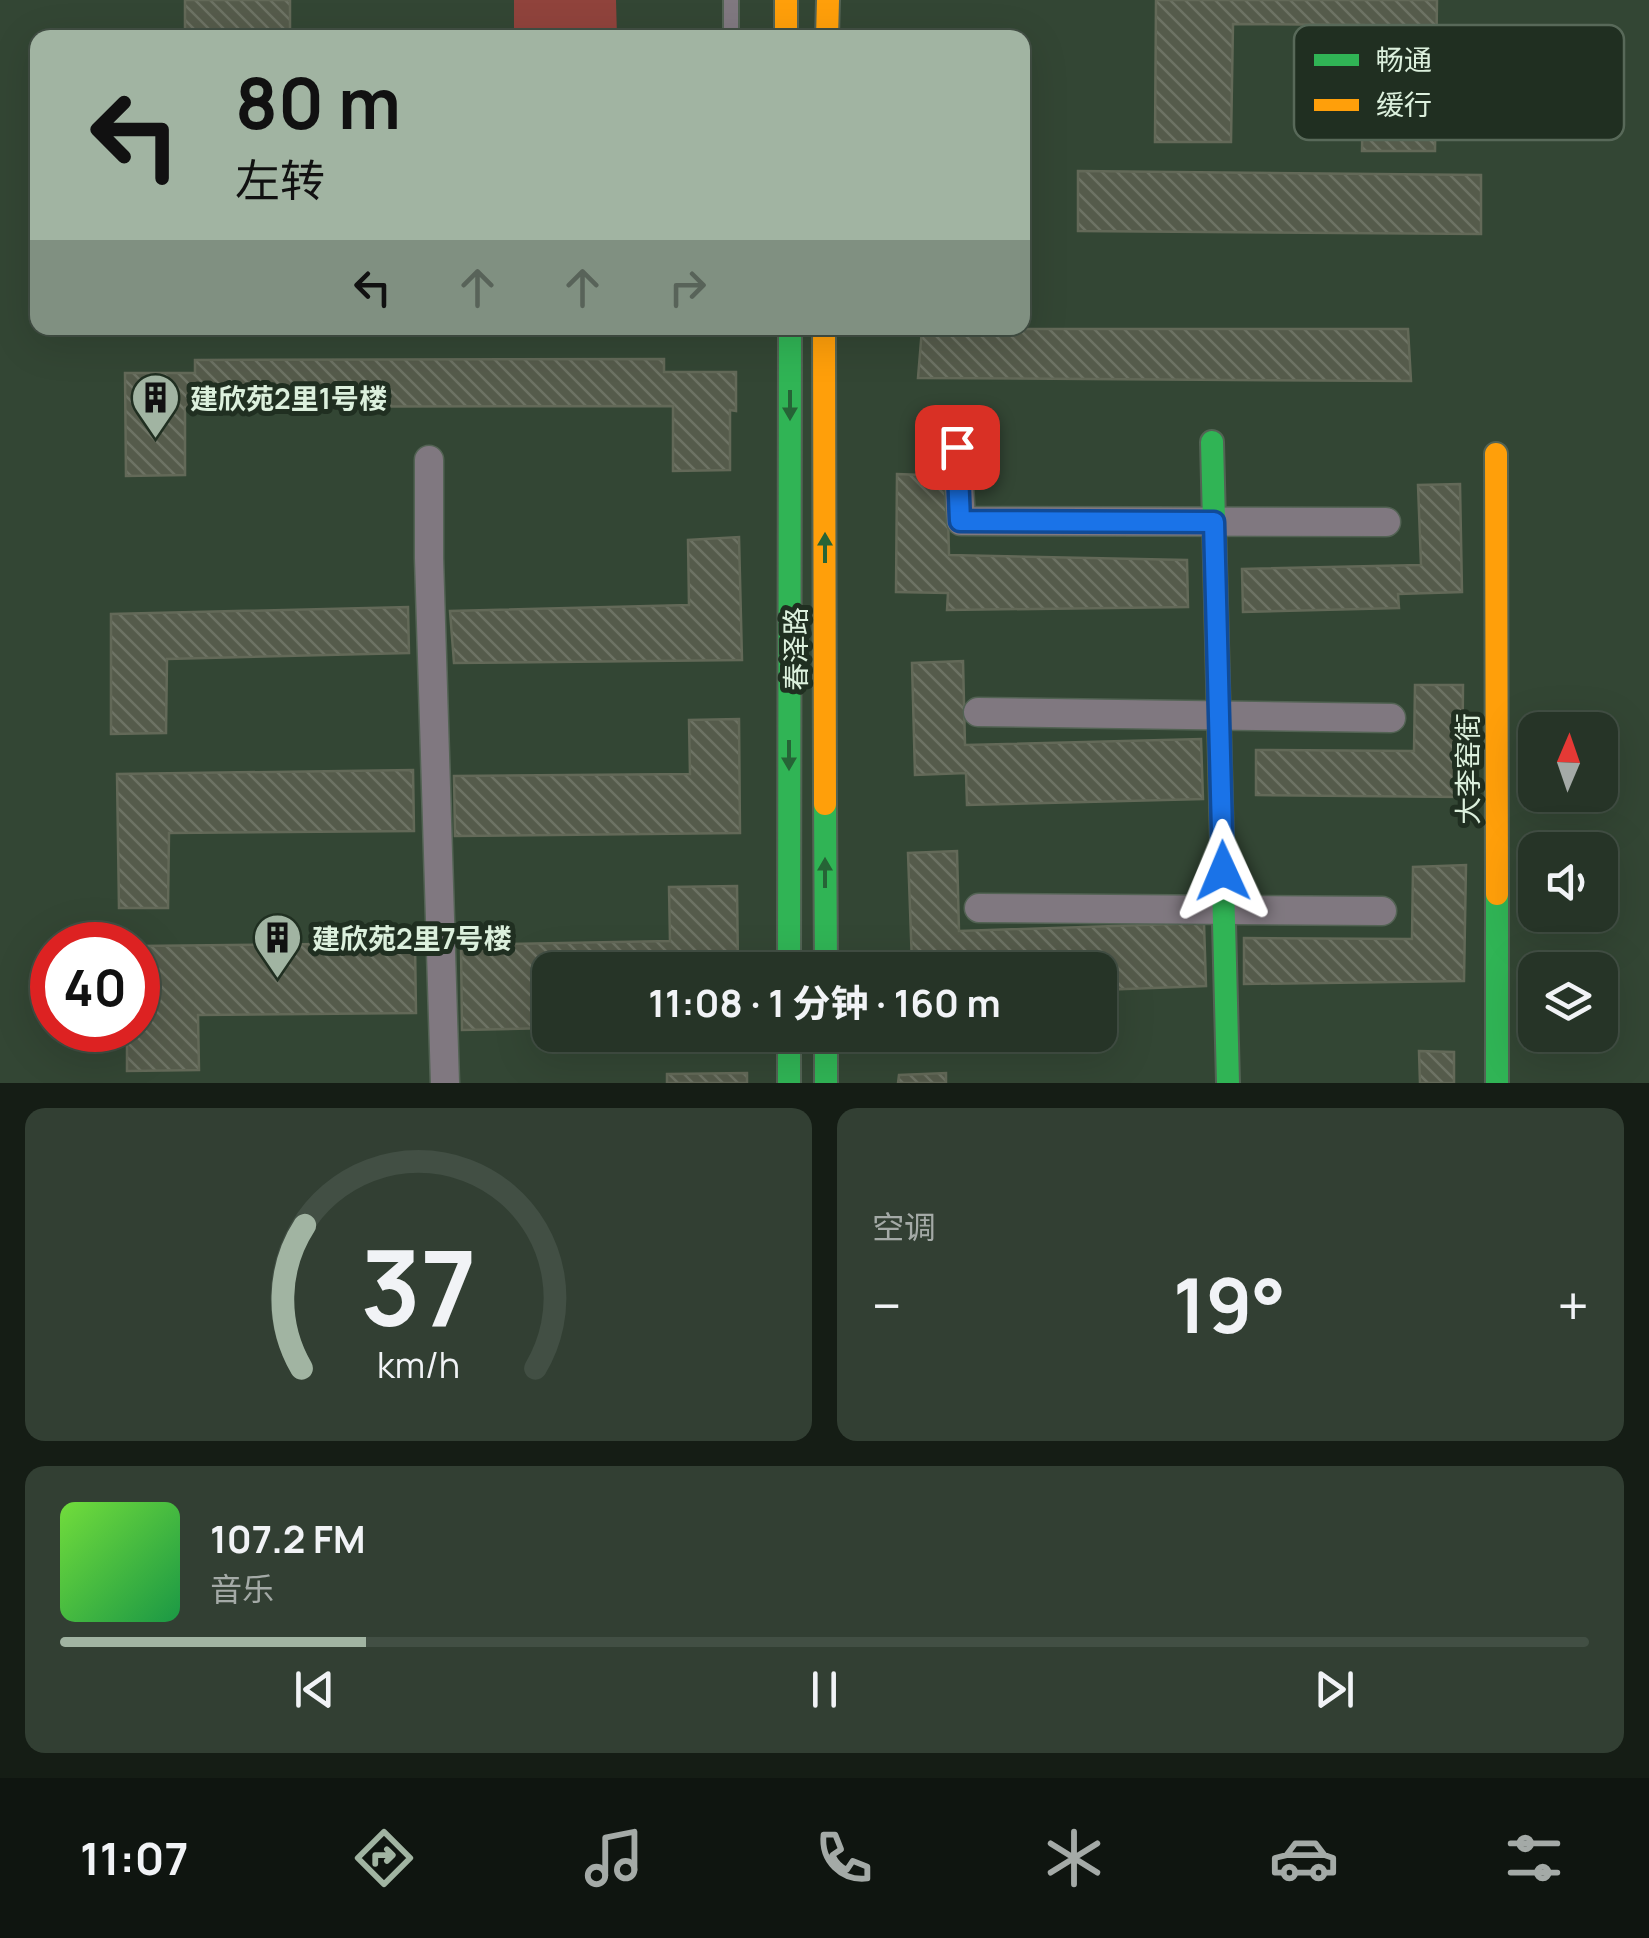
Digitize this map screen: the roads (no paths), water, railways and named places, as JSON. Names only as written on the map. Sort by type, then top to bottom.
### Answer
[{"type":"street","points":[[786,0],[786,30]]},
{"type":"street","points":[[827,30],[828,0]]},
{"type":"street","name":"春泽路","points":[[789,952],[790,335]]},
{"type":"street","name":"春泽路","points":[[824,335],[826,952]]},
{"type":"street","points":[[1212,442],[1228,1083]]},
{"type":"street","points":[[957,447],[960,521],[1386,522]]},
{"type":"street","name":"大李窑街","points":[[1496,454],[1497,1083]]},
{"type":"street","points":[[429,460],[445,1083]]},
{"type":"street","points":[[978,712],[1391,718]]},
{"type":"street","points":[[979,908],[1382,911]]},
{"type":"street","points":[[789,1052],[789,1083]]},
{"type":"street","points":[[826,1052],[826,1083]]},
{"type":"lane","points":[[731,0],[731,30]]},
{"type":"place","name":"建欣苑2里1号楼","points":[[155,440]]},
{"type":"place","name":"建欣苑2里7号楼","points":[[277,980]]}]
